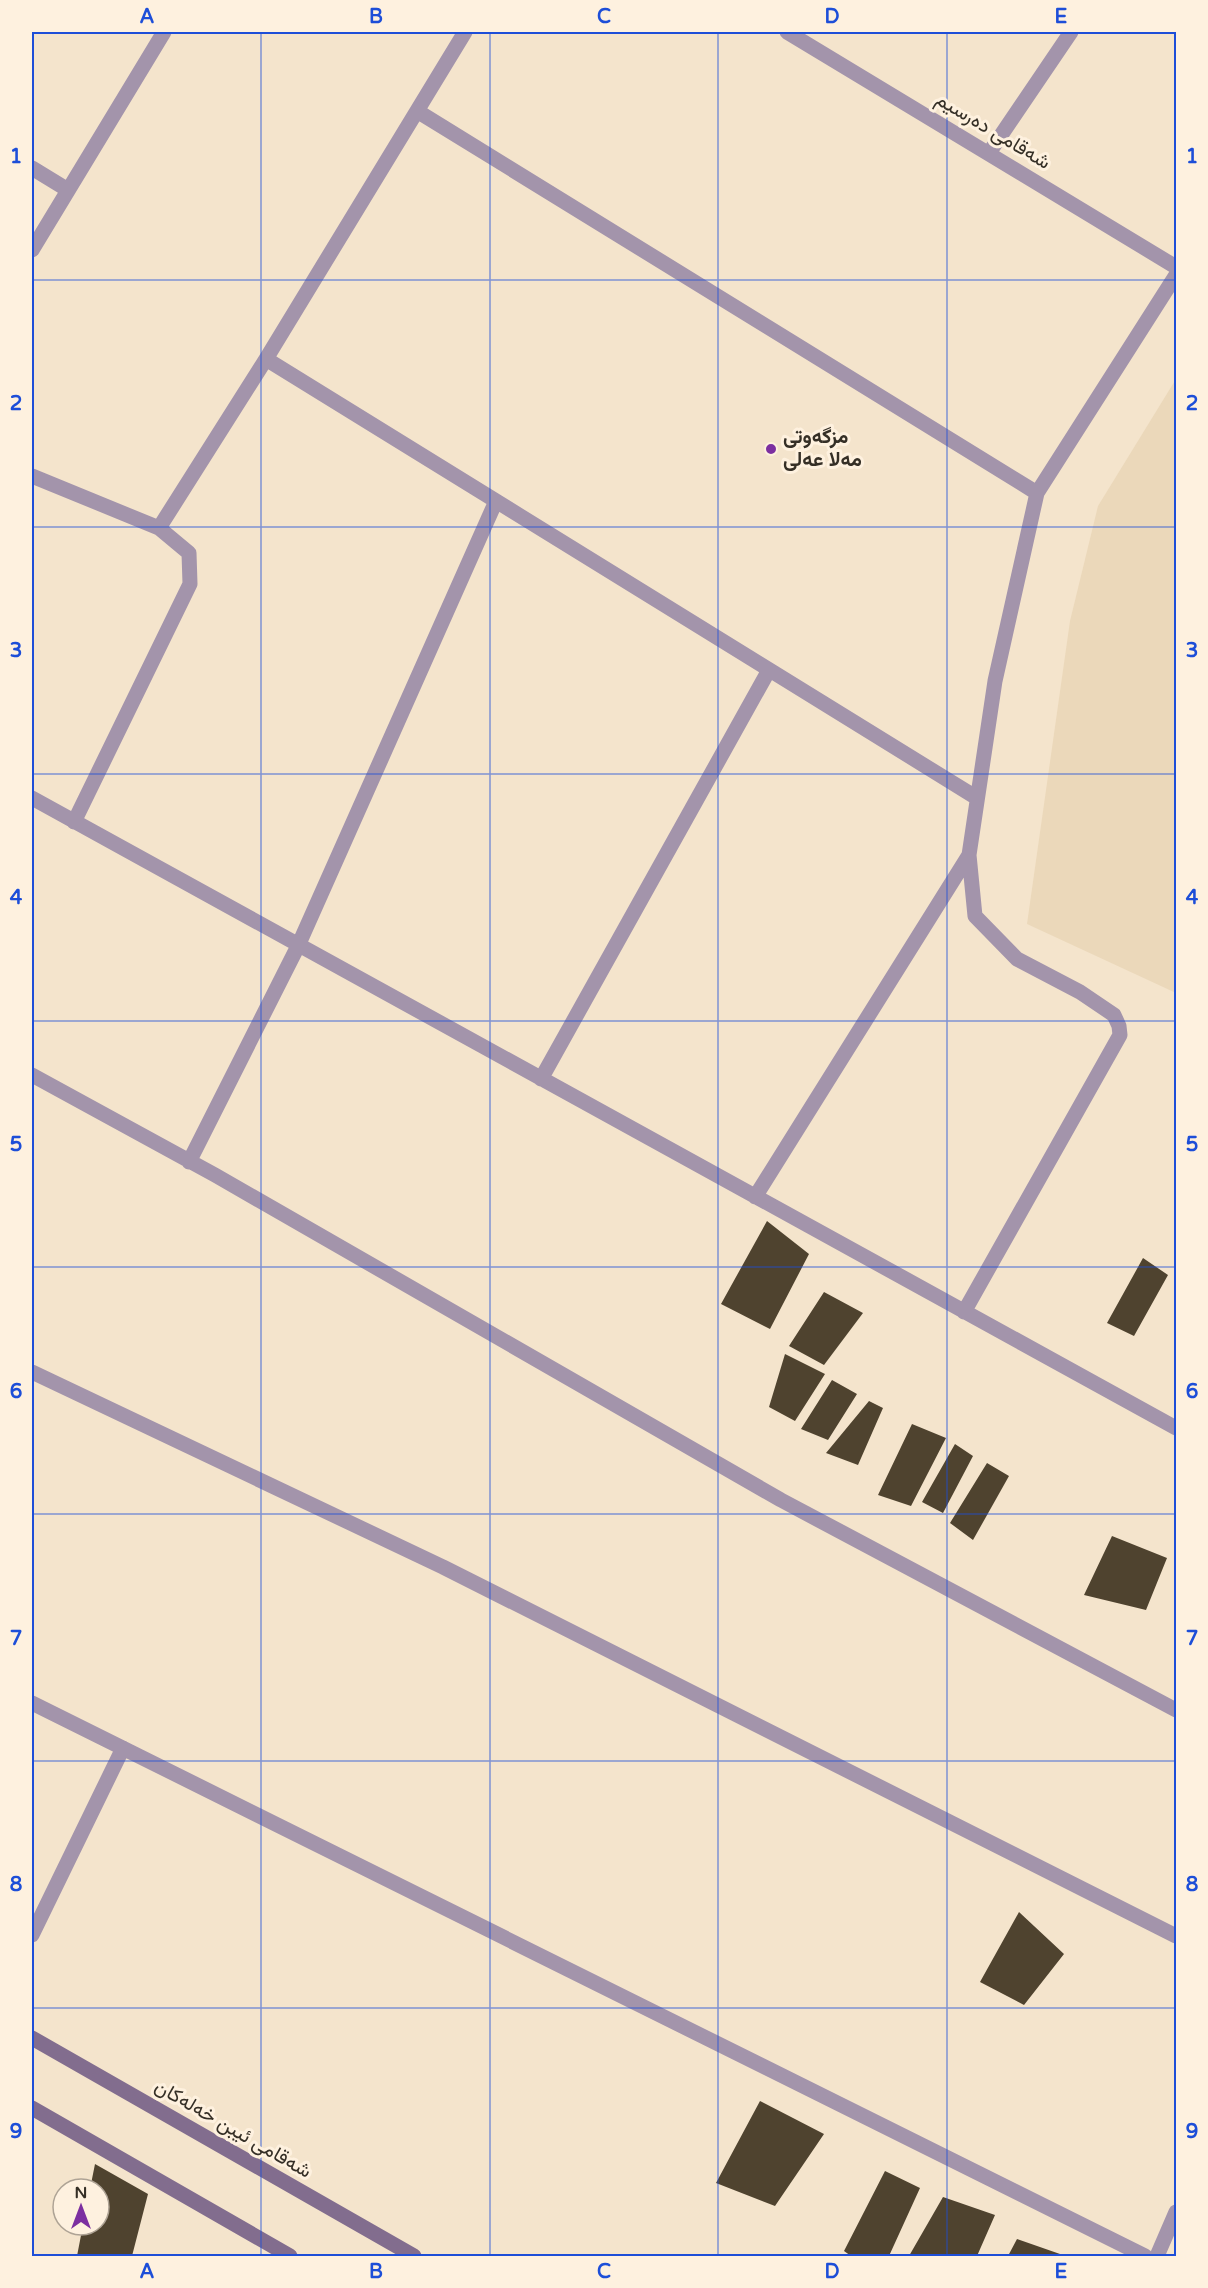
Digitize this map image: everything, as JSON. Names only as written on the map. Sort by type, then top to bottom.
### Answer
[{"type":"main road","name":"شەقامی ئیبن خەلەکان","points":[[32,2038],[414,2256]]},
{"type":"main road","points":[[32,2108],[290,2256]]},
{"type":"street","points":[[32,250],[164,32]]},
{"type":"street","points":[[159,528],[266,359],[465,32]]},
{"type":"street","name":"شەقامی دەرسیم","points":[[787,32],[1176,267]]},
{"type":"street","points":[[988,153],[1071,32]]},
{"type":"street","points":[[417,111],[1036,493]]},
{"type":"street","points":[[32,168],[68,190]]},
{"type":"street","points":[[964,1312],[1120,1035],[1119,1026],[1113,1015],[1080,992],[1017,959],[975,916],[969,855],[995,681],[1036,493],[1176,275]]},
{"type":"street","points":[[266,359],[977,798]]},
{"type":"street","points":[[32,476],[159,528],[189,553],[190,584],[74,822]]},
{"type":"street","points":[[189,1162],[298,945],[496,501]]},
{"type":"street","points":[[541,1079],[769,670]]},
{"type":"street","points":[[32,798],[1176,1428]]},
{"type":"street","points":[[755,1197],[969,855]]},
{"type":"street","points":[[32,1075],[782,1500],[1176,1710]]},
{"type":"street","points":[[32,1372],[443,1567],[1176,1936]]},
{"type":"street","points":[[32,1703],[1145,2256]]},
{"type":"street","points":[[32,1935],[123,1748]]},
{"type":"street","points":[[1157,2256],[1176,2212]]},
{"type":"shaded area","points":[[1176,379],[1176,993],[1027,924],[1070,621],[1098,506]]},
{"type":"building","points":[[767,1221],[809,1254],[770,1329],[721,1304]]},
{"type":"building","points":[[1143,1258],[1168,1275],[1134,1336],[1107,1323]]},
{"type":"building","points":[[824,1292],[863,1313],[824,1365],[789,1346]]},
{"type":"building","points":[[785,1354],[825,1374],[795,1421],[769,1407]]},
{"type":"building","points":[[832,1380],[857,1394],[828,1440],[801,1429]]},
{"type":"building","points":[[869,1401],[883,1408],[858,1465],[826,1453]]},
{"type":"building","points":[[912,1424],[946,1438],[911,1506],[878,1495]]},
{"type":"building","points":[[955,1444],[973,1456],[943,1513],[922,1502]]},
{"type":"building","points":[[987,1463],[1009,1476],[973,1540],[950,1523]]},
{"type":"building","points":[[1112,1536],[1167,1558],[1146,1610],[1084,1595]]},
{"type":"building","points":[[1019,1912],[1064,1954],[1024,2005],[980,1982]]},
{"type":"building","points":[[760,2101],[824,2134],[775,2206],[716,2183]]},
{"type":"building","points":[[95,2164],[148,2194],[132,2256],[77,2256],[81,2237],[111,2237],[111,2177],[92,2177]]},
{"type":"building","points":[[885,2171],[920,2188],[889,2256],[851,2256],[844,2251]]},
{"type":"building","points":[[943,2197],[995,2215],[977,2256],[909,2256]]},
{"type":"building","points":[[1017,2239],[1060,2254],[1008,2256]]},
{"type":"place","name":"مزگەوتی مەلا عەلی","points":[[771,449]]}]
